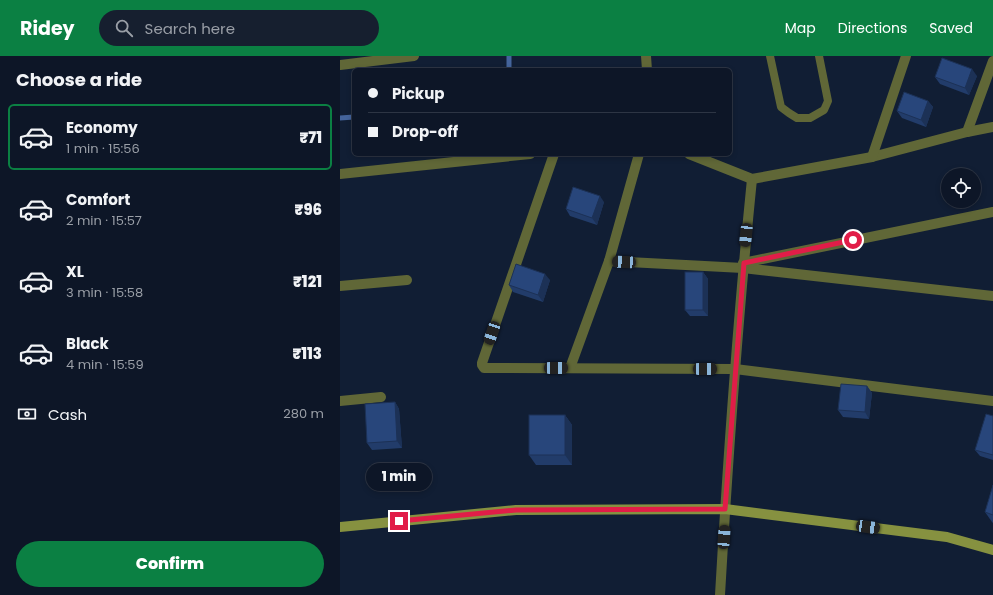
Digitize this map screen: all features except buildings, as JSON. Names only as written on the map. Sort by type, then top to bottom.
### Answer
[{"type":"main road","points":[[340,527],[516,510],[725,509],[947,537],[993,550]]},
{"type":"street","points":[[340,65],[414,56]]},
{"type":"street","points":[[646,56],[647,68]]},
{"type":"street","points":[[872,157],[906,56]]},
{"type":"street","points":[[967,132],[993,61]]},
{"type":"street","points":[[694,156],[752,179],[872,157],[967,132],[993,127]]},
{"type":"street","points":[[340,174],[511,156]]},
{"type":"street","points":[[553,156],[482,363],[484,368],[735,369],[993,401]]},
{"type":"street","points":[[570,368],[609,261],[638,156]]},
{"type":"street","points":[[720,595],[735,369],[743,266],[752,179]]},
{"type":"street","points":[[743,266],[993,212]]},
{"type":"street","points":[[609,261],[743,266],[993,296]]},
{"type":"street","points":[[340,286],[407,280]]},
{"type":"street","points":[[340,400],[381,397]]},
{"type":"lane","points":[[770,56],[781,107],[789,114],[797,118],[810,118],[824,110],[828,102],[819,56]]},
{"type":"waterway","points":[[509,56],[509,68]]},
{"type":"waterway","points":[[340,118],[352,117]]},
{"type":"route","points":[[399,521],[516,510],[725,509],[744,263],[853,240]]}]
